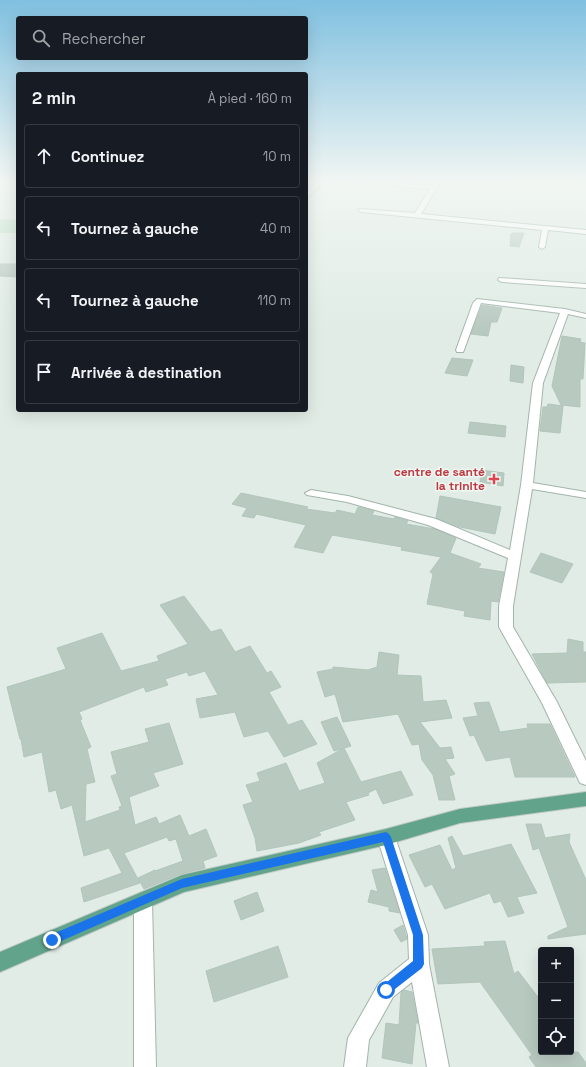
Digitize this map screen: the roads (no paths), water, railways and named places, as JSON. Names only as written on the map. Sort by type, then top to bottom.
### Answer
[{"type":"main road","points":[[0,962],[182,884],[386,837],[460,816],[586,799]]},
{"type":"street","points":[[542,247],[545,231]]},
{"type":"street","points":[[574,231],[586,232]]},
{"type":"street","points":[[502,280],[586,286]]},
{"type":"street","points":[[460,350],[477,303],[480,301],[565,311],[586,316]]},
{"type":"street","points":[[565,311],[538,383],[527,485],[506,606],[506,627],[549,702],[586,778]]},
{"type":"street","points":[[527,485],[586,495]]},
{"type":"street","points":[[311,493],[348,499],[432,522],[514,556]]},
{"type":"street","points":[[386,837],[418,935],[419,964],[438,1067]]},
{"type":"street","points":[[143,900],[145,1067]]},
{"type":"street","points":[[355,1067],[359,1038],[386,990],[419,964]]},
{"type":"place","name":"centre de santé la trinite","points":[[494,479]]}]
